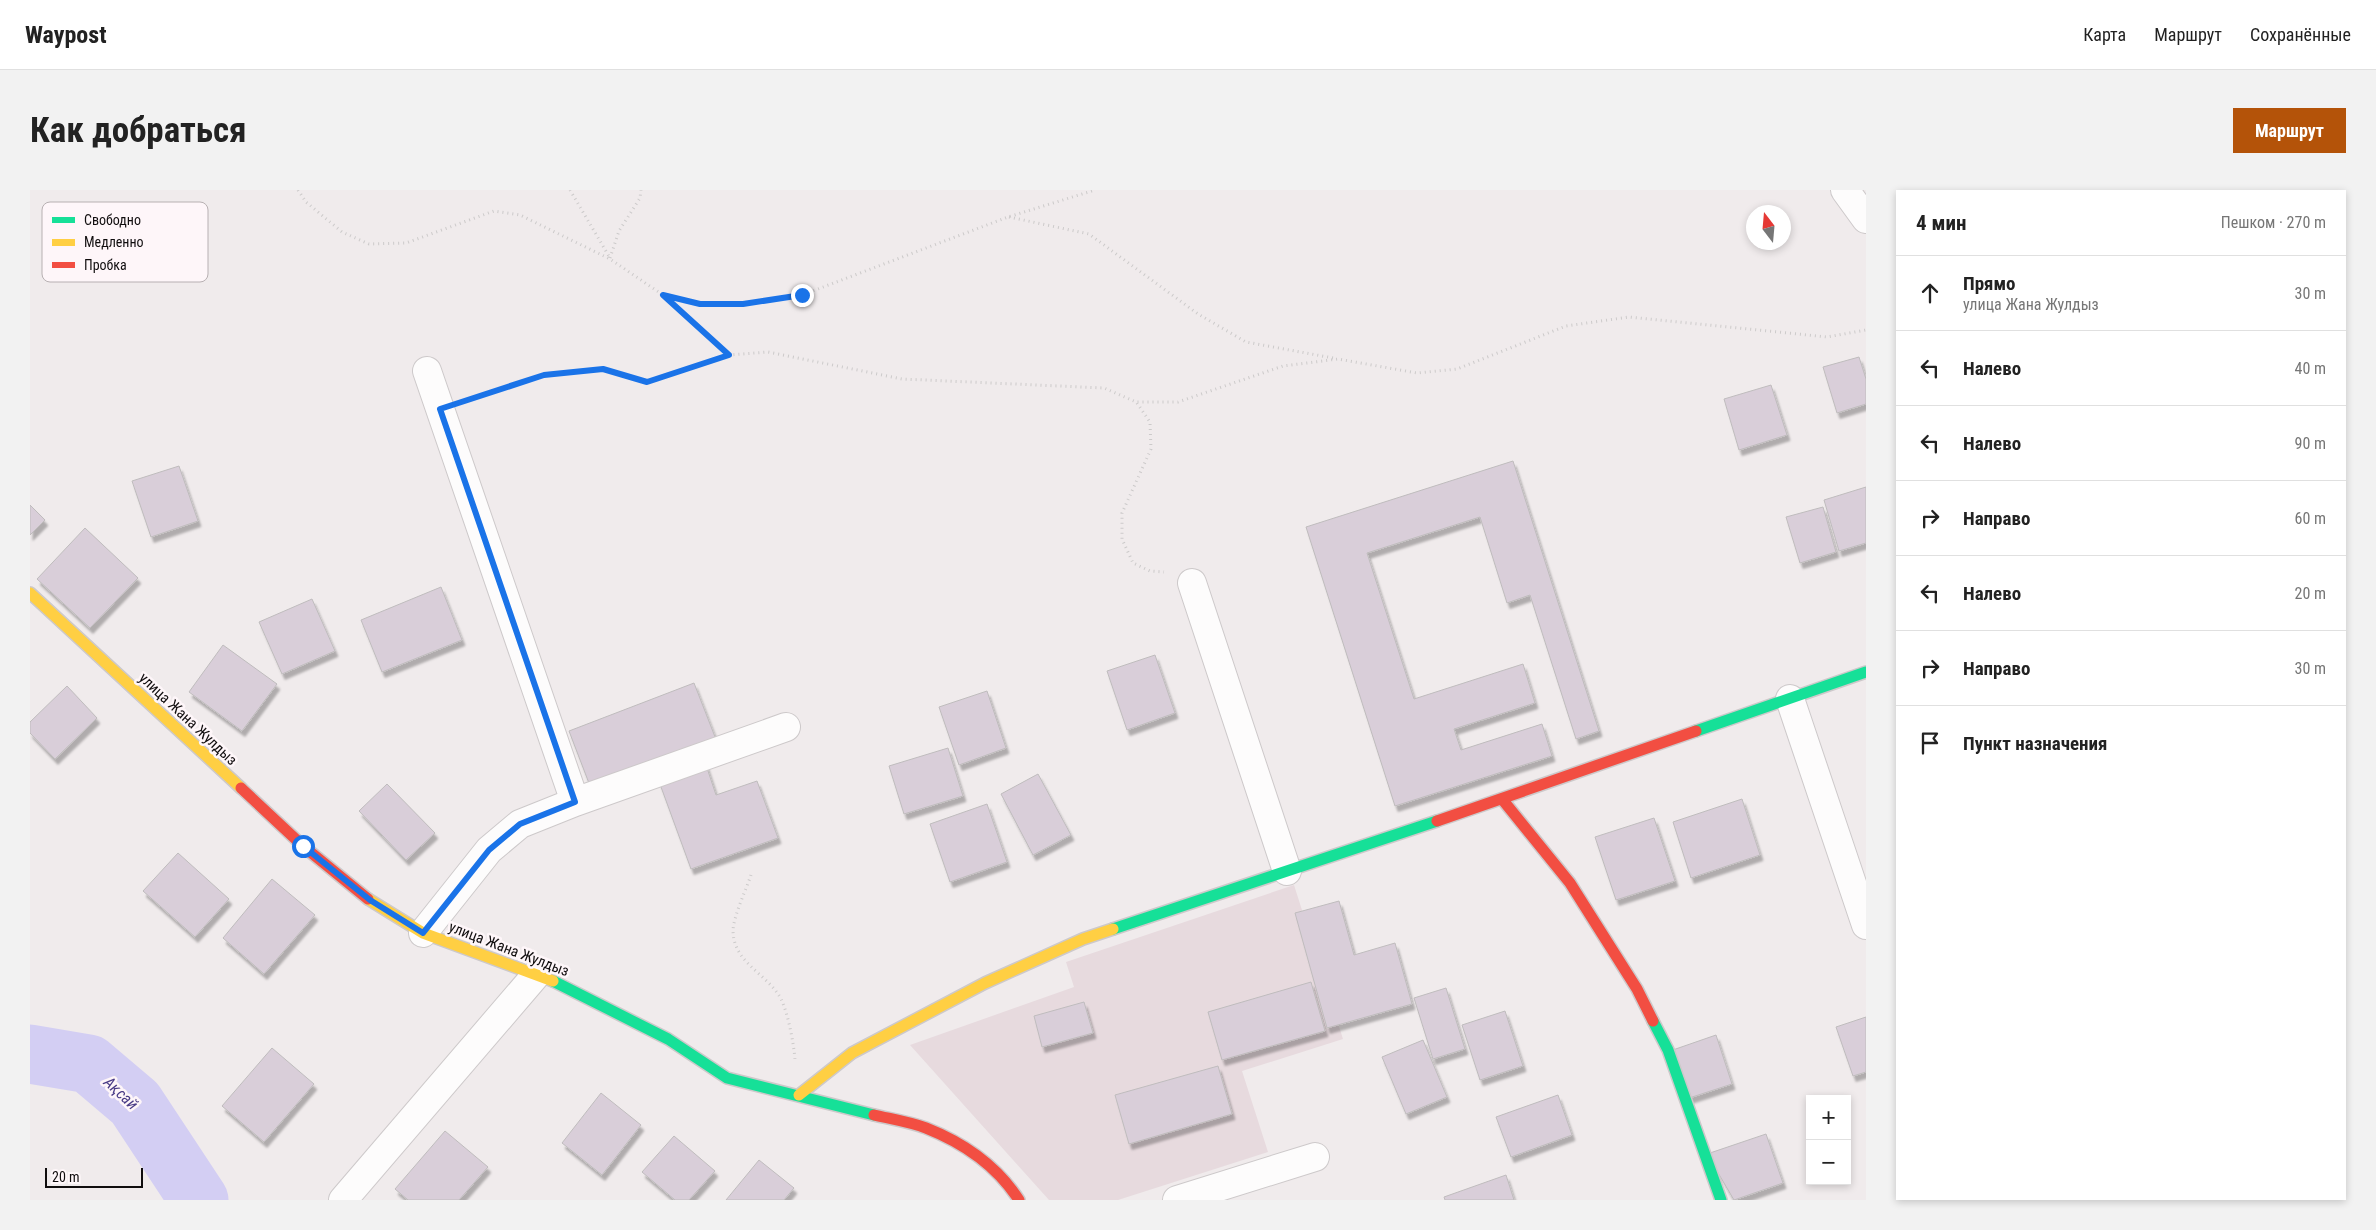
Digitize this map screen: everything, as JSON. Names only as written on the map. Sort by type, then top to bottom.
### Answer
[{"type":"street","points":[[1845,190],[1866,219]]},
{"type":"street","points":[[427,371],[575,802]]},
{"type":"street","points":[[1192,582],[1287,871]]},
{"type":"street","name":"улица Жана Жулдыз","points":[[30,593],[303,846],[370,900],[423,933],[561,984],[668,1039],[728,1078],[926,1128],[977,1154],[1009,1185],[1019,1200]]},
{"type":"street","points":[[799,1096],[852,1053],[984,983],[1083,939],[1502,798],[1866,672]]},
{"type":"street","points":[[1790,699],[1866,925]]},
{"type":"street","points":[[423,933],[489,850],[520,824],[575,802],[786,727]]},
{"type":"street","points":[[1502,798],[1570,883],[1637,989],[1668,1050],[1721,1200]]},
{"type":"street","points":[[343,1200],[536,975]]},
{"type":"street","points":[[1177,1200],[1315,1157]]},
{"type":"path","points":[[298,190],[306,202],[342,232],[370,244],[406,243],[494,211],[520,215],[610,259],[663,295],[729,355]]},
{"type":"path","points":[[570,190],[610,259]]},
{"type":"path","points":[[610,259],[619,231],[640,198],[641,190]]},
{"type":"path","points":[[663,295],[700,304],[734,304],[802,295],[1008,217],[1095,190]]},
{"type":"path","points":[[1008,217],[1089,234],[1198,314],[1246,342],[1417,373],[1457,369],[1566,326],[1629,317],[1827,337],[1866,330]]},
{"type":"path","points":[[440,409],[544,375],[603,369],[647,382],[729,355],[768,352],[902,380],[1104,388],[1136,402],[1178,402],[1283,366],[1338,359]]},
{"type":"path","points":[[1136,402],[1150,422],[1151,449],[1122,513],[1122,539],[1133,563],[1150,571],[1177,572],[1192,582]]},
{"type":"path","points":[[751,876],[733,929],[736,945],[747,965],[778,994],[793,1041],[799,1096]]},
{"type":"shaded area","points":[[1294,885],[1343,1039],[1242,1071],[1268,1152],[1118,1200],[1049,1200],[910,1045],[1074,987],[1066,962]]},
{"type":"building","points":[[1859,357],[1866,379],[1866,404],[1837,413],[1823,367]]},
{"type":"building","points":[[1771,385],[1787,435],[1739,450],[1724,399]]},
{"type":"building","points":[[1513,461],[1599,731],[1576,739],[1530,595],[1507,603],[1480,517],[1367,553],[1414,699],[1523,664],[1535,703],[1454,729],[1461,750],[1542,724],[1552,756],[1395,806],[1306,527]]},
{"type":"building","points":[[179,466],[198,521],[151,537],[132,481]]},
{"type":"building","points":[[1866,487],[1866,543],[1839,551],[1824,500]]},
{"type":"building","points":[[30,505],[45,520],[30,535]]},
{"type":"building","points":[[1823,507],[1836,552],[1800,563],[1786,517]]},
{"type":"building","points":[[85,528],[138,578],[90,628],[37,579]]},
{"type":"building","points":[[441,587],[462,640],[382,672],[361,620]]},
{"type":"building","points":[[312,599],[335,651],[282,674],[259,622]]},
{"type":"building","points":[[223,645],[277,684],[242,731],[189,692]]},
{"type":"building","points":[[1155,655],[1175,713],[1127,730],[1107,671]]},
{"type":"building","points":[[694,683],[717,742],[592,791],[569,731]]},
{"type":"building","points":[[67,686],[97,718],[55,759],[30,733],[30,722]]},
{"type":"building","points":[[987,691],[1006,748],[959,765],[939,707]]},
{"type":"building","points":[[948,748],[963,796],[904,814],[889,766]]},
{"type":"building","points":[[704,759],[716,795],[757,781],[778,838],[691,869],[657,776]]},
{"type":"building","points":[[1038,774],[1071,835],[1033,855],[1001,794]]},
{"type":"building","points":[[387,784],[435,833],[406,860],[359,811]]},
{"type":"building","points":[[1742,799],[1760,855],[1691,878],[1673,822]]},
{"type":"building","points":[[987,804],[1007,862],[950,882],[930,824]]},
{"type":"building","points":[[1654,818],[1675,881],[1616,900],[1595,837]]},
{"type":"building","points":[[178,853],[229,899],[195,937],[143,891]]},
{"type":"building","points":[[272,879],[315,915],[264,974],[223,938]]},
{"type":"building","points":[[1339,901],[1354,955],[1395,943],[1412,1004],[1327,1028],[1295,913]]},
{"type":"building","points":[[1311,982],[1325,1031],[1222,1060],[1208,1012]]},
{"type":"building","points":[[1446,988],[1465,1049],[1433,1059],[1414,998]]},
{"type":"building","points":[[1084,1002],[1093,1033],[1042,1047],[1034,1016]]},
{"type":"building","points":[[1505,1011],[1523,1066],[1480,1080],[1462,1025]]},
{"type":"building","points":[[1866,1017],[1866,1072],[1853,1076],[1836,1027]]},
{"type":"building","points":[[1716,1035],[1732,1084],[1683,1100],[1667,1052]]},
{"type":"building","points":[[1423,1040],[1447,1097],[1406,1114],[1382,1057]]},
{"type":"building","points":[[272,1048],[314,1084],[264,1142],[222,1106]]},
{"type":"building","points":[[1218,1066],[1232,1114],[1129,1144],[1115,1095]]},
{"type":"building","points":[[601,1093],[641,1125],[602,1175],[562,1143]]},
{"type":"building","points":[[1558,1095],[1572,1135],[1511,1157],[1496,1117]]},
{"type":"building","points":[[445,1131],[488,1167],[459,1200],[408,1200],[395,1189]]},
{"type":"building","points":[[1766,1134],[1783,1183],[1734,1200],[1707,1154]]},
{"type":"building","points":[[674,1136],[715,1171],[689,1200],[675,1200],[642,1172]]},
{"type":"building","points":[[759,1160],[794,1188],[784,1200],[726,1200]]},
{"type":"building","points":[[1506,1175],[1514,1200],[1445,1200],[1444,1197]]},
{"type":"waterway","name":"Ақсай","points":[[30,1054],[89,1064],[135,1103],[199,1200]]},
{"type":"traffic: fast","points":[[1696,731],[1866,672]]},
{"type":"traffic: fast","points":[[1113,929],[1437,821]]},
{"type":"traffic: fast","points":[[553,981],[668,1039],[727,1078],[874,1115]]},
{"type":"traffic: fast","points":[[1653,1021],[1668,1050],[1721,1200]]},
{"type":"traffic: slow","points":[[30,593],[241,788]]},
{"type":"traffic: slow","points":[[368,899],[423,933],[553,981]]},
{"type":"traffic: slow","points":[[799,1095],[852,1053],[985,983],[1083,939],[1113,929]]},
{"type":"traffic: jam","points":[[1437,821],[1696,731]]},
{"type":"traffic: jam","points":[[241,788],[303,846],[368,899]]},
{"type":"traffic: jam","points":[[1502,799],[1570,883],[1637,989],[1653,1021]]},
{"type":"traffic: jam","points":[[874,1115],[920,1126],[966,1148],[990,1166],[1019,1200]]},
{"type":"route","points":[[303,846],[370,900],[423,933],[489,850],[520,824],[575,802],[440,409],[544,375],[603,369],[647,382],[729,355],[663,295],[700,304],[743,304],[802,295]]}]
